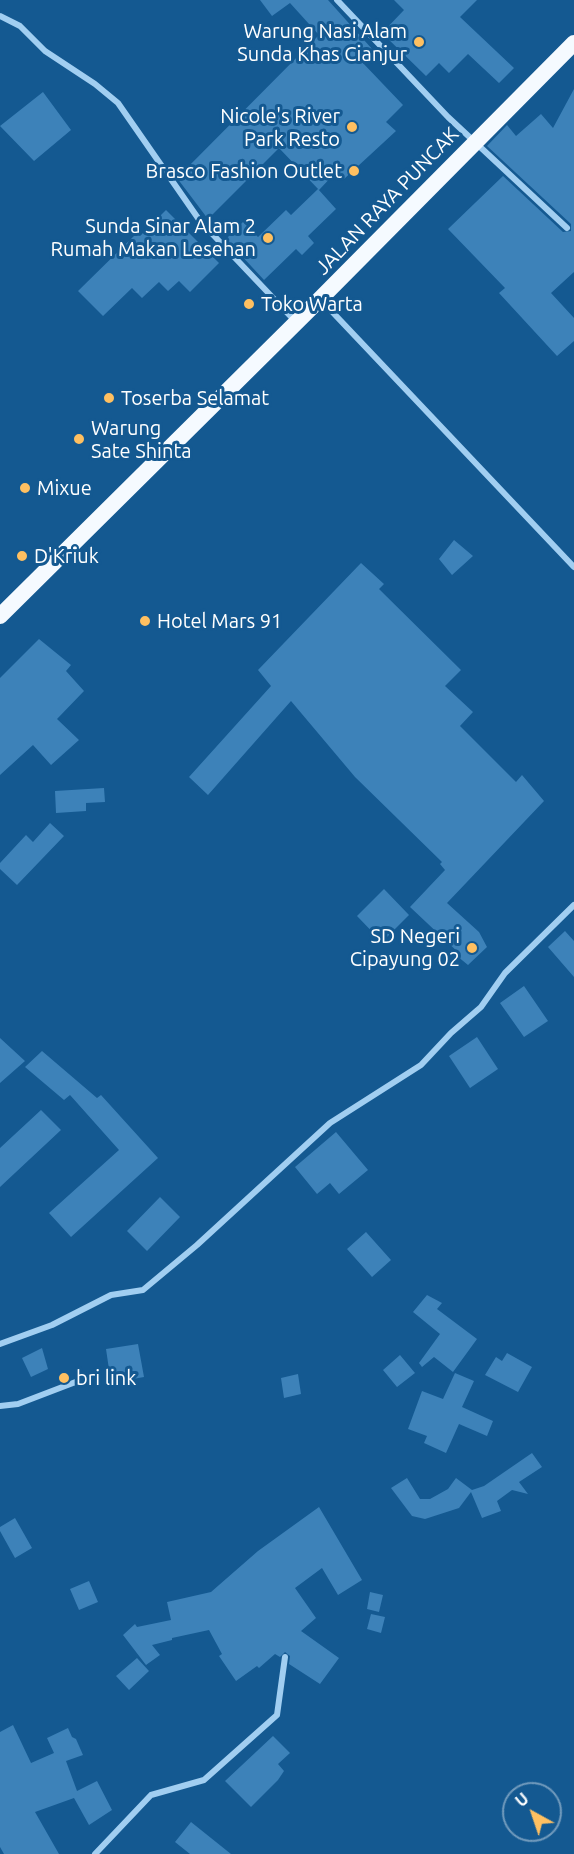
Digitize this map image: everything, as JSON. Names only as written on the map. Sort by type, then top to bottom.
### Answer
[{"type":"highway","name":"JALAN RAYA PUNCAK","points":[[0,616],[574,43]]},
{"type":"street","points":[[337,0],[474,142],[567,228]]},
{"type":"street","points":[[0,16],[20,26],[45,51],[95,84],[118,103],[200,221],[296,322]]},
{"type":"street","points":[[320,299],[574,567]]},
{"type":"street","points":[[0,1344],[52,1325],[111,1295],[143,1290],[330,1123],[421,1065],[481,1007],[505,974],[574,905]]},
{"type":"street","points":[[0,1406],[18,1404],[86,1378]]},
{"type":"street","points":[[95,1854],[151,1795],[204,1780],[277,1715],[285,1657]]},
{"type":"building","points":[[260,0],[328,0],[373,50],[361,61],[403,105],[386,122],[396,131],[344,179],[337,171],[319,190],[279,148],[208,219],[177,178],[319,35],[290,3],[272,16]]},
{"type":"building","name":"Warung Nasi Alam Sunda Khas Cianjur","points":[[394,0],[477,0],[460,17],[514,68],[499,83],[468,54],[449,73],[439,63],[426,76],[382,33],[404,10]]},
{"type":"building","points":[[574,89],[574,272],[551,293],[574,318],[574,341],[557,356],[499,293],[505,288],[448,229],[503,176],[563,232],[571,231],[571,224],[487,146],[507,125],[516,136],[541,114],[553,128]]},
{"type":"building","points":[[43,92],[71,130],[34,161],[0,126]]},
{"type":"building","name":"Sunda Sinar Alam 2 Rumah Makan Lesehan","points":[[318,189],[336,209],[308,236],[314,243],[302,255],[296,249],[264,280],[226,239],[243,222],[258,237],[286,210],[291,215]]},
{"type":"building","points":[[166,210],[219,263],[190,292],[179,281],[168,291],[159,282],[142,298],[132,288],[103,316],[78,291],[137,233],[140,236]]},
{"type":"building","points":[[454,540],[473,556],[452,575],[439,559]]},
{"type":"building","points":[[361,563],[384,584],[379,589],[461,670],[445,686],[473,712],[460,726],[516,782],[522,775],[544,801],[447,903],[479,932],[487,947],[468,965],[457,956],[460,954],[410,907],[445,870],[440,864],[442,862],[355,777],[291,701],[208,795],[189,777],[271,686],[258,670]]},
{"type":"building","points":[[39,639],[71,665],[66,671],[84,691],[57,719],[79,740],[51,765],[33,745],[0,775],[0,678]]},
{"type":"building","points":[[104,788],[105,802],[86,803],[86,811],[56,813],[55,791]]},
{"type":"building","points":[[50,823],[64,836],[17,885],[0,869],[0,863],[26,835],[33,842]]},
{"type":"building","points":[[384,889],[409,915],[382,942],[357,916]]},
{"type":"building","points":[[565,931],[574,941],[574,977],[548,947]]},
{"type":"building","points":[[524,986],[548,1021],[524,1037],[500,1003]]},
{"type":"building","points":[[477,1037],[498,1069],[470,1088],[449,1056]]},
{"type":"building","points":[[0,1038],[25,1061],[0,1083]]},
{"type":"building","points":[[42,1051],[97,1098],[101,1095],[158,1158],[71,1237],[49,1213],[119,1150],[70,1095],[64,1100],[25,1067]]},
{"type":"building","points":[[41,1110],[61,1130],[0,1187],[0,1148]]},
{"type":"building","points":[[336,1132],[368,1170],[339,1194],[330,1183],[317,1194],[295,1167]]},
{"type":"building","points":[[160,1197],[180,1217],[147,1251],[127,1231]]},
{"type":"building","points":[[366,1232],[391,1260],[372,1277],[347,1249]]},
{"type":"building","points":[[427,1295],[442,1303],[437,1309],[477,1339],[453,1372],[434,1357],[422,1367],[419,1363],[440,1334],[413,1312]]},
{"type":"building","points":[[138,1344],[144,1377],[111,1383],[106,1349]]},
{"type":"building","points":[[42,1348],[48,1369],[31,1377],[22,1358]]},
{"type":"building","points":[[507,1353],[532,1367],[518,1392],[485,1375],[496,1357],[502,1361]]},
{"type":"building","points":[[400,1355],[415,1373],[397,1387],[383,1370]]},
{"type":"building","points":[[455,1373],[474,1381],[462,1407],[493,1421],[487,1436],[459,1424],[446,1453],[424,1443],[427,1436],[408,1429],[422,1391],[443,1399]]},
{"type":"building","points":[[298,1374],[301,1394],[284,1398],[281,1378]]},
{"type":"building","points":[[532,1453],[542,1467],[519,1482],[528,1494],[512,1490],[497,1501],[501,1511],[482,1518],[471,1492],[459,1508],[425,1519],[412,1516],[391,1488],[407,1478],[420,1499],[430,1499],[448,1489],[456,1478],[472,1490],[484,1486]]},
{"type":"building","points":[[319,1507],[362,1580],[338,1595],[322,1568],[295,1588],[316,1618],[301,1631],[339,1658],[320,1684],[289,1664],[290,1656],[285,1652],[280,1657],[275,1654],[259,1668],[257,1666],[236,1681],[219,1656],[222,1654],[209,1630],[152,1645],[160,1655],[146,1665],[123,1635],[135,1624],[137,1627],[171,1620],[167,1602],[211,1592],[258,1551]]},
{"type":"building","points":[[15,1518],[32,1548],[15,1558],[0,1527]]},
{"type":"building","points":[[89,1581],[98,1602],[79,1610],[70,1589]]},
{"type":"building","points":[[370,1592],[383,1595],[379,1612],[367,1609]]},
{"type":"building","points":[[371,1614],[385,1617],[381,1633],[367,1629]]},
{"type":"building","points":[[137,1658],[149,1671],[129,1690],[116,1676]]},
{"type":"building","points":[[13,1725],[31,1763],[54,1753],[47,1738],[68,1728],[83,1755],[66,1761],[77,1791],[97,1781],[112,1810],[89,1825],[74,1798],[35,1812],[59,1854],[4,1854],[0,1847],[0,1732]]},
{"type":"building","points":[[273,1736],[290,1753],[278,1764],[284,1771],[278,1780],[251,1807],[225,1781]]},
{"type":"building","points":[[191,1822],[231,1854],[190,1854],[175,1842]]},
{"type":"place","name":"Warung Nasi Alam Sunda Khas Cianjur","points":[[419,42]]},
{"type":"place","name":"Nicole's River Park Resto","points":[[352,127]]},
{"type":"place","name":"Brasco Fashion Outlet","points":[[354,171]]},
{"type":"place","name":"Sunda Sinar Alam 2 Rumah Makan Lesehan","points":[[268,238]]},
{"type":"place","name":"Toko Warta","points":[[249,304]]},
{"type":"place","name":"Toserba Selamat","points":[[109,398]]},
{"type":"place","name":"Warung Sate Shinta","points":[[79,439]]},
{"type":"place","name":"Mixue","points":[[25,488]]},
{"type":"place","name":"D'Kriuk","points":[[22,556]]},
{"type":"place","name":"Hotel Mars 91","points":[[145,621]]},
{"type":"place","name":"SD Negeri Cipayung 02","points":[[472,948]]},
{"type":"place","name":"bri link","points":[[64,1378]]}]
